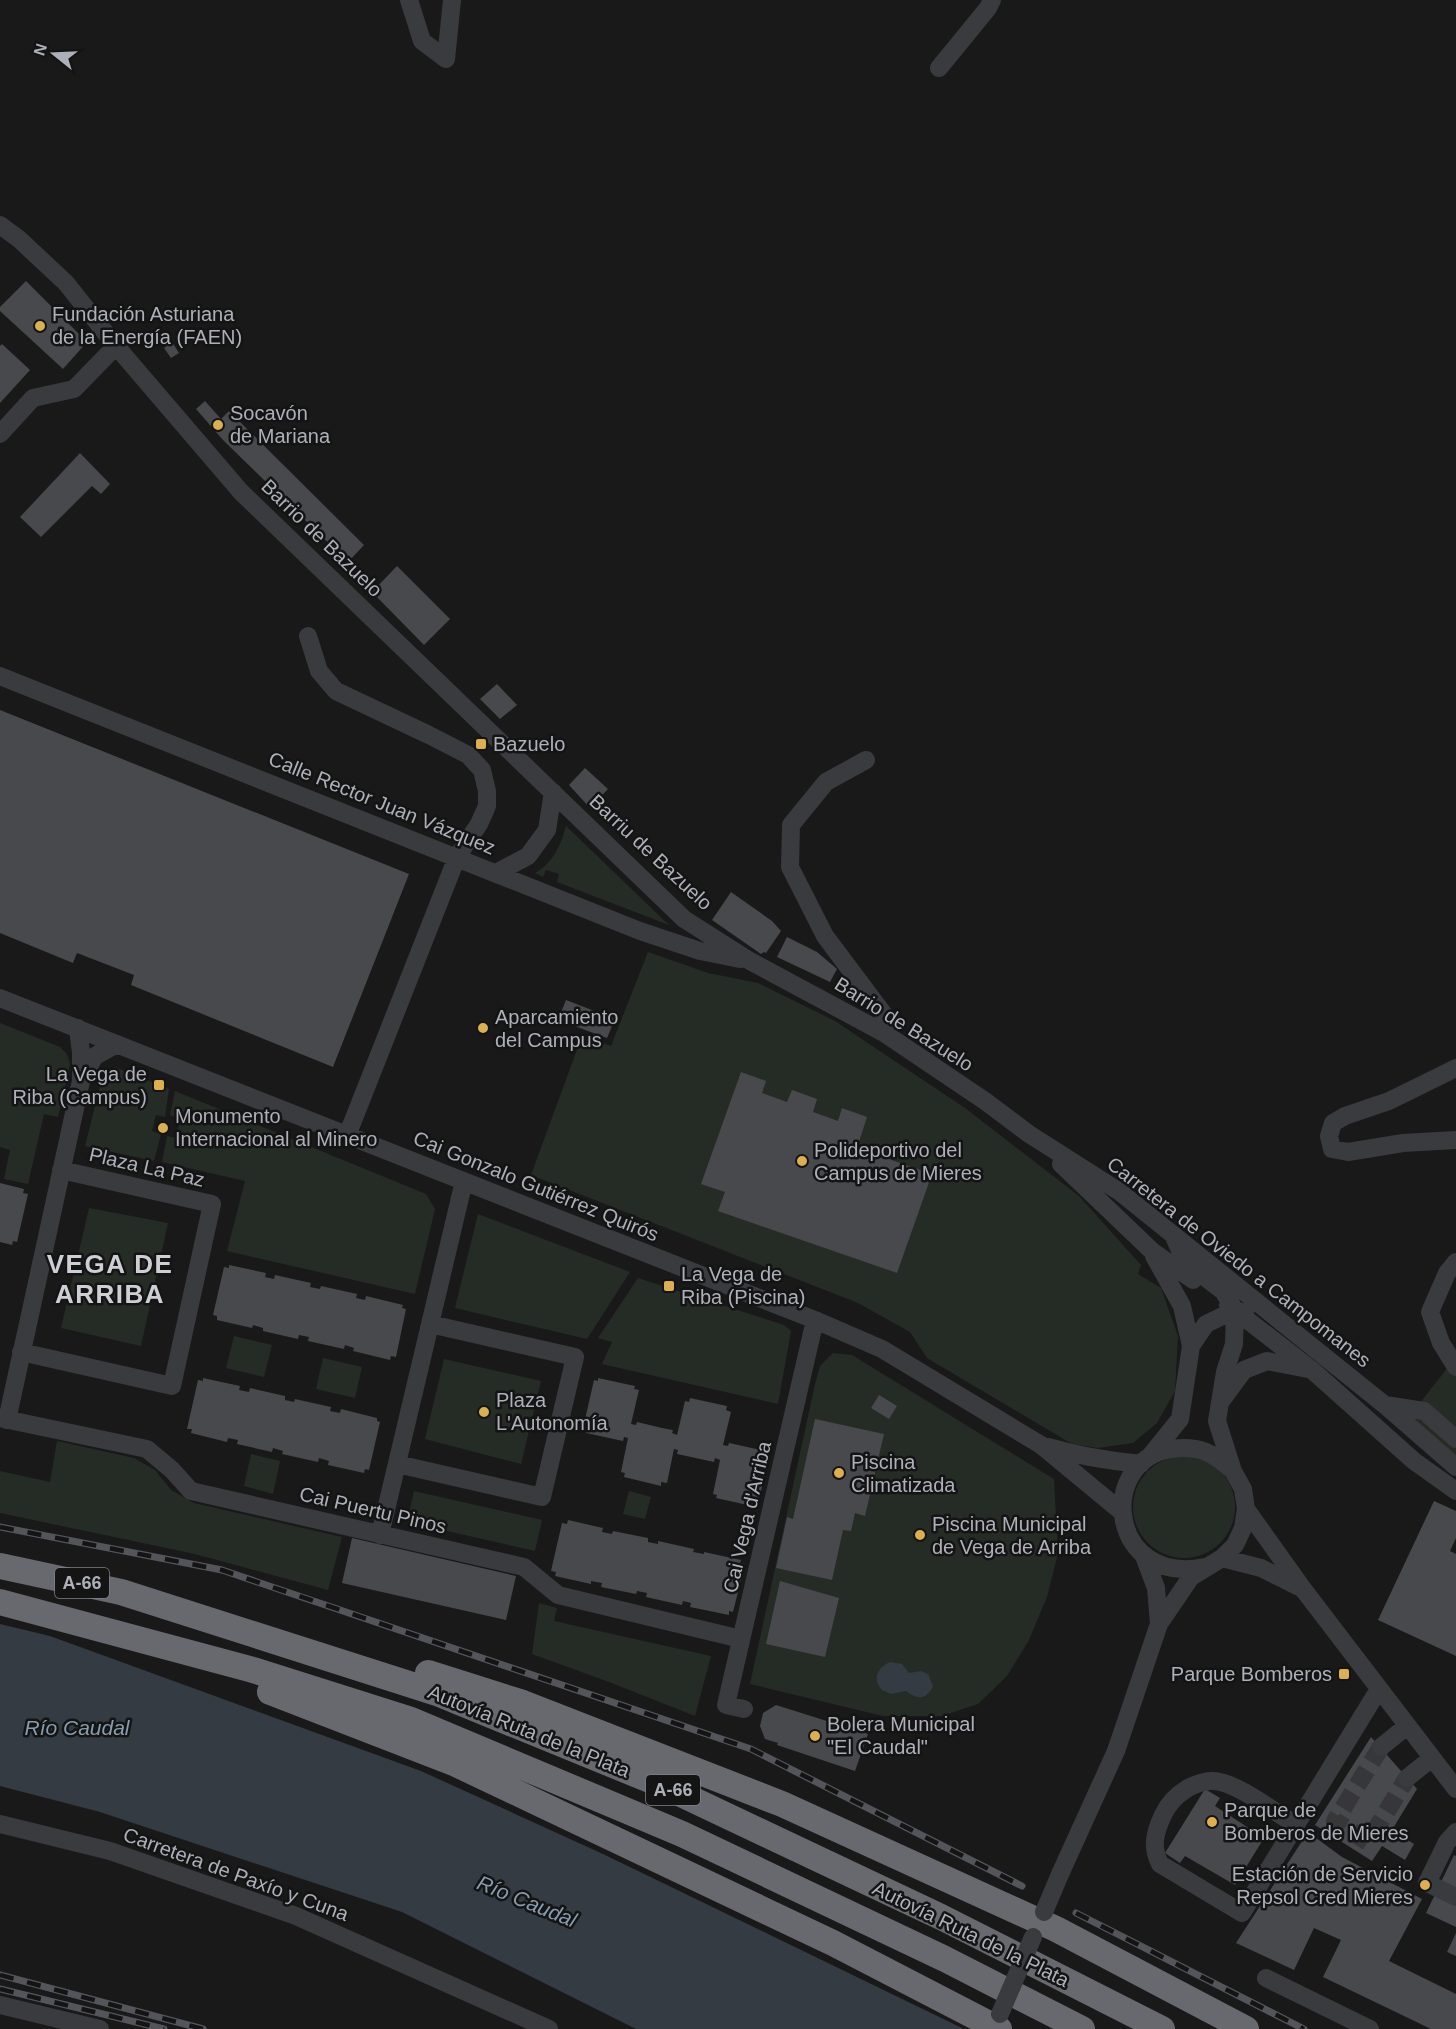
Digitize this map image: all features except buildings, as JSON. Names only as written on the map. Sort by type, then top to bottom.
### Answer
[{"type":"highway","name":"Autovía Ruta de la Plata","points":[[0,1566],[121,1592],[437,1693],[662,1785],[941,1917],[1162,2029]]},
{"type":"highway","name":"Autovía Ruta de la Plata","points":[[0,1602],[108,1629],[253,1670],[411,1720],[682,1834],[945,1959],[1082,2029]]},
{"type":"highway","points":[[162,1605],[275,1624],[523,1703],[782,1804],[1039,1923],[1246,2029]]},
{"type":"highway","points":[[108,1629],[456,1764],[822,1938],[996,2025]]},
{"type":"street","points":[[409,0],[422,41],[446,59],[452,0]]},
{"type":"street","points":[[939,68],[992,0]]},
{"type":"street","name":"Barrio de Bazuelo","points":[[0,225],[19,239],[66,284],[241,492],[553,792]]},
{"type":"street","points":[[0,434],[33,398],[74,389],[116,346]]},
{"type":"street","points":[[308,636],[319,671],[336,691],[468,755],[482,770],[487,791],[487,806],[479,824],[457,857],[347,1136]]},
{"type":"street","name":"Calle Rector Juan Vázquez","points":[[0,676],[650,934],[700,951],[750,961]]},
{"type":"street","points":[[866,760],[826,782],[791,825],[790,867],[825,936],[888,1020],[884,1033]]},
{"type":"street","points":[[496,873],[528,856],[547,830],[553,792]]},
{"type":"street","name":"Barriu de Bazuelo","points":[[553,792],[684,919],[750,961]]},
{"type":"street","name":"Barrio de Bazuelo","points":[[750,961],[884,1033],[985,1101],[1029,1134]]},
{"type":"street","name":"Cai Gonzalo Gutiérrez Quirós","points":[[0,998],[815,1320],[882,1349],[1041,1445],[1122,1512]]},
{"type":"street","points":[[61,1170],[81,1081],[78,1028]]},
{"type":"street","points":[[81,1081],[95,1056],[117,1044]]},
{"type":"street","points":[[1456,1068],[1389,1101],[1345,1116],[1333,1123],[1329,1136],[1332,1149],[1348,1152],[1403,1143],[1456,1140]]},
{"type":"street","name":"Carretera de Oviedo a Campomanes","points":[[1029,1134],[1120,1192],[1386,1406],[1456,1467]]},
{"type":"street","name":"Carretera de Oviedo a Campomanes","points":[[1029,1134],[1152,1251],[1235,1310],[1312,1370],[1414,1461],[1456,1491]]},
{"type":"street","name":"Plaza La Paz","points":[[61,1170],[212,1204],[172,1386],[21,1352],[61,1170]]},
{"type":"street","points":[[380,1535],[464,1181]]},
{"type":"street","points":[[996,2025],[1061,1872],[1116,1751],[1159,1624],[1191,1577],[1222,1558],[1235,1545],[1243,1528],[1246,1509],[1243,1489],[1233,1471],[1217,1421],[1225,1372],[1234,1344],[1235,1310],[1223,1291],[1185,1262],[1174,1235]]},
{"type":"street","points":[[1152,1251],[1182,1306],[1191,1346],[1180,1419],[1132,1474],[1123,1499],[1122,1512],[1131,1541],[1144,1556],[1173,1570],[1189,1571],[1205,1567]]},
{"type":"street","points":[[1456,1262],[1446,1273],[1430,1312],[1441,1343],[1456,1367]]},
{"type":"street","points":[[1191,1346],[1206,1324],[1235,1310],[1266,1320],[1306,1343]]},
{"type":"street","name":"Cai Vega d'Arriba","points":[[744,1709],[726,1705],[815,1320]]},
{"type":"street","points":[[397,1464],[542,1497],[575,1357],[430,1324]]},
{"type":"street","points":[[3,1419],[21,1352]]},
{"type":"street","points":[[1219,1404],[1244,1370],[1267,1361],[1312,1370],[1386,1406],[1424,1411],[1456,1439]]},
{"type":"street","name":"Cai Puertu Pinos","points":[[3,1419],[147,1449],[172,1470],[191,1491],[524,1567],[558,1595],[741,1639]]},
{"type":"street","name":"Cai Gonzalo Gutiérrez Quirós","points":[[1041,1445],[1107,1461],[1144,1461]]},
{"type":"street","points":[[1144,1461],[1165,1450],[1184,1447],[1202,1450],[1219,1458],[1233,1471]]},
{"type":"street","points":[[1246,1509],[1303,1589],[1456,1789]]},
{"type":"street","points":[[1144,1556],[1156,1588],[1159,1624]]},
{"type":"street","points":[[1222,1558],[1261,1568],[1303,1589]]},
{"type":"street","points":[[1296,1825],[1229,1784],[1205,1781],[1183,1791],[1168,1806],[1156,1833],[1155,1854],[1160,1864],[1242,1913],[1296,1825],[1379,1689]]},
{"type":"street","points":[[1381,1747],[1407,1726]]},
{"type":"street","points":[[1407,1778],[1432,1758]]},
{"type":"street","name":"Carretera de Paxío y Cuna","points":[[0,1824],[110,1851],[296,1916],[549,2029]]},
{"type":"street","points":[[1453,1840],[1427,1883],[1456,1897]]},
{"type":"street","points":[[1266,1978],[1370,2029]]},
{"type":"street","points":[[0,2005],[100,2029]]},
{"type":"shaded area","points":[[566,826],[669,925],[557,882],[559,874],[546,870],[543,877],[535,873],[547,864],[555,853]]},
{"type":"shaded area","points":[[648,952],[708,973],[758,983],[835,1021],[965,1108],[1079,1196],[1141,1265],[1138,1274],[1161,1288],[1178,1336],[1175,1391],[1157,1423],[1133,1443],[1098,1448],[1072,1444],[927,1358],[910,1332],[858,1303],[531,1175],[582,1036],[611,1046]]},
{"type":"shaded area","points":[[0,1023],[60,1047],[67,1054],[70,1064],[58,1117],[44,1114],[28,1184],[4,1179],[10,1150],[0,1147]]},
{"type":"shaded area","points":[[115,1067],[169,1089],[165,1117],[156,1115],[152,1131],[161,1134],[154,1161],[85,1146],[102,1078],[109,1069]]},
{"type":"shaded area","points":[[175,1091],[426,1194],[435,1209],[415,1294],[227,1251],[245,1181],[162,1162],[167,1136],[176,1138],[180,1120],[170,1115]]},
{"type":"shaded area","points":[[89,1208],[168,1223],[141,1346],[61,1328]]},
{"type":"shaded area","points":[[478,1214],[630,1272],[587,1339],[455,1308]]},
{"type":"shaded area","points":[[638,1278],[784,1325],[791,1331],[778,1404],[602,1364],[612,1342],[598,1338]]},
{"type":"shaded area","points":[[234,1336],[272,1345],[264,1377],[226,1368]]},
{"type":"shaded area","name":"Piscina Municipal de Vega de Arriba","points":[[833,1353],[852,1355],[1054,1479],[1058,1553],[1047,1597],[1029,1640],[1007,1676],[978,1704],[942,1716],[883,1716],[750,1684],[815,1384],[820,1366]]},
{"type":"shaded area","points":[[1456,1357],[1456,1468],[1401,1427]]},
{"type":"shaded area","points":[[323,1358],[362,1367],[355,1398],[316,1389]]},
{"type":"shaded area","points":[[444,1359],[541,1381],[521,1464],[425,1439]]},
{"type":"shaded area","points":[[57,1441],[134,1458],[155,1470],[171,1490],[194,1503],[342,1537],[328,1590],[195,1554],[0,1513],[0,1471],[50,1482]]},
{"type":"shaded area","points":[[251,1454],[280,1461],[273,1494],[244,1486]]},
{"type":"shaded area","points":[[1184,1456],[1204,1459],[1213,1464],[1227,1478],[1232,1487],[1235,1507],[1232,1527],[1227,1536],[1213,1550],[1204,1555],[1184,1558],[1164,1555],[1155,1550],[1141,1536],[1136,1527],[1133,1507],[1136,1487],[1141,1478],[1155,1464],[1164,1459]]},
{"type":"shaded area","points":[[414,1491],[542,1520],[535,1551],[407,1522]]},
{"type":"shaded area","points":[[629,1491],[651,1497],[645,1519],[623,1514]]},
{"type":"shaded area","points":[[539,1603],[557,1608],[554,1621],[711,1656],[695,1716],[532,1654]]},
{"type":"water","name":"Río Caudal","points":[[0,1624],[50,1636],[421,1771],[603,1854],[964,2029],[636,2029],[402,1912],[100,1812],[0,1786]]},
{"type":"water","points":[[890,1662],[902,1664],[909,1673],[921,1671],[928,1674],[933,1686],[931,1691],[925,1696],[918,1697],[906,1691],[891,1694],[882,1690],[877,1682],[877,1674]]},
{"type":"tunnel","points":[[1381,1747],[1335,1821],[1368,1842],[1407,1778]]},
{"type":"railway","points":[[0,1527],[222,1570],[751,1749],[1022,1886]]},
{"type":"railway","points":[[1076,1913],[1304,2029]]},
{"type":"railway","points":[[0,1975],[203,2029]]},
{"type":"railway","points":[[0,1989],[164,2029]]},
{"type":"place","name":"Fundación Asturiana de la Energía (FAEN)","points":[[40,326]]},
{"type":"place","name":"Socavón de Mariana","points":[[218,425]]},
{"type":"place","name":"Bazuelo","points":[[481,744]]},
{"type":"place","name":"Aparcamiento del Campus","points":[[483,1028]]},
{"type":"place","name":"La Vega de Riba (Campus)","points":[[159,1085]]},
{"type":"place","name":"Monumento Internacional al Minero","points":[[163,1128]]},
{"type":"place","name":"Polideportivo del Campus de Mieres","points":[[802,1161]]},
{"type":"place","name":"La Vega de Riba (Piscina)","points":[[669,1286]]},
{"type":"place","name":"Plaza L'Autonomía","points":[[484,1412]]},
{"type":"place","name":"Piscina Climatizada","points":[[839,1473]]},
{"type":"place","name":"Piscina Municipal de Vega de Arriba","points":[[920,1535]]},
{"type":"place","name":"Parque Bomberos","points":[[1344,1674]]},
{"type":"place","name":"Bolera Municipal \"El Caudal\"","points":[[815,1736]]},
{"type":"place","name":"Parque de Bomberos de Mieres","points":[[1212,1822]]},
{"type":"place","name":"Estación de Servicio Repsol Cred Mieres","points":[[1425,1885]]},
{"type":"district","name":"VEGA DE ARRIBA","points":[[110,1279]]}]
